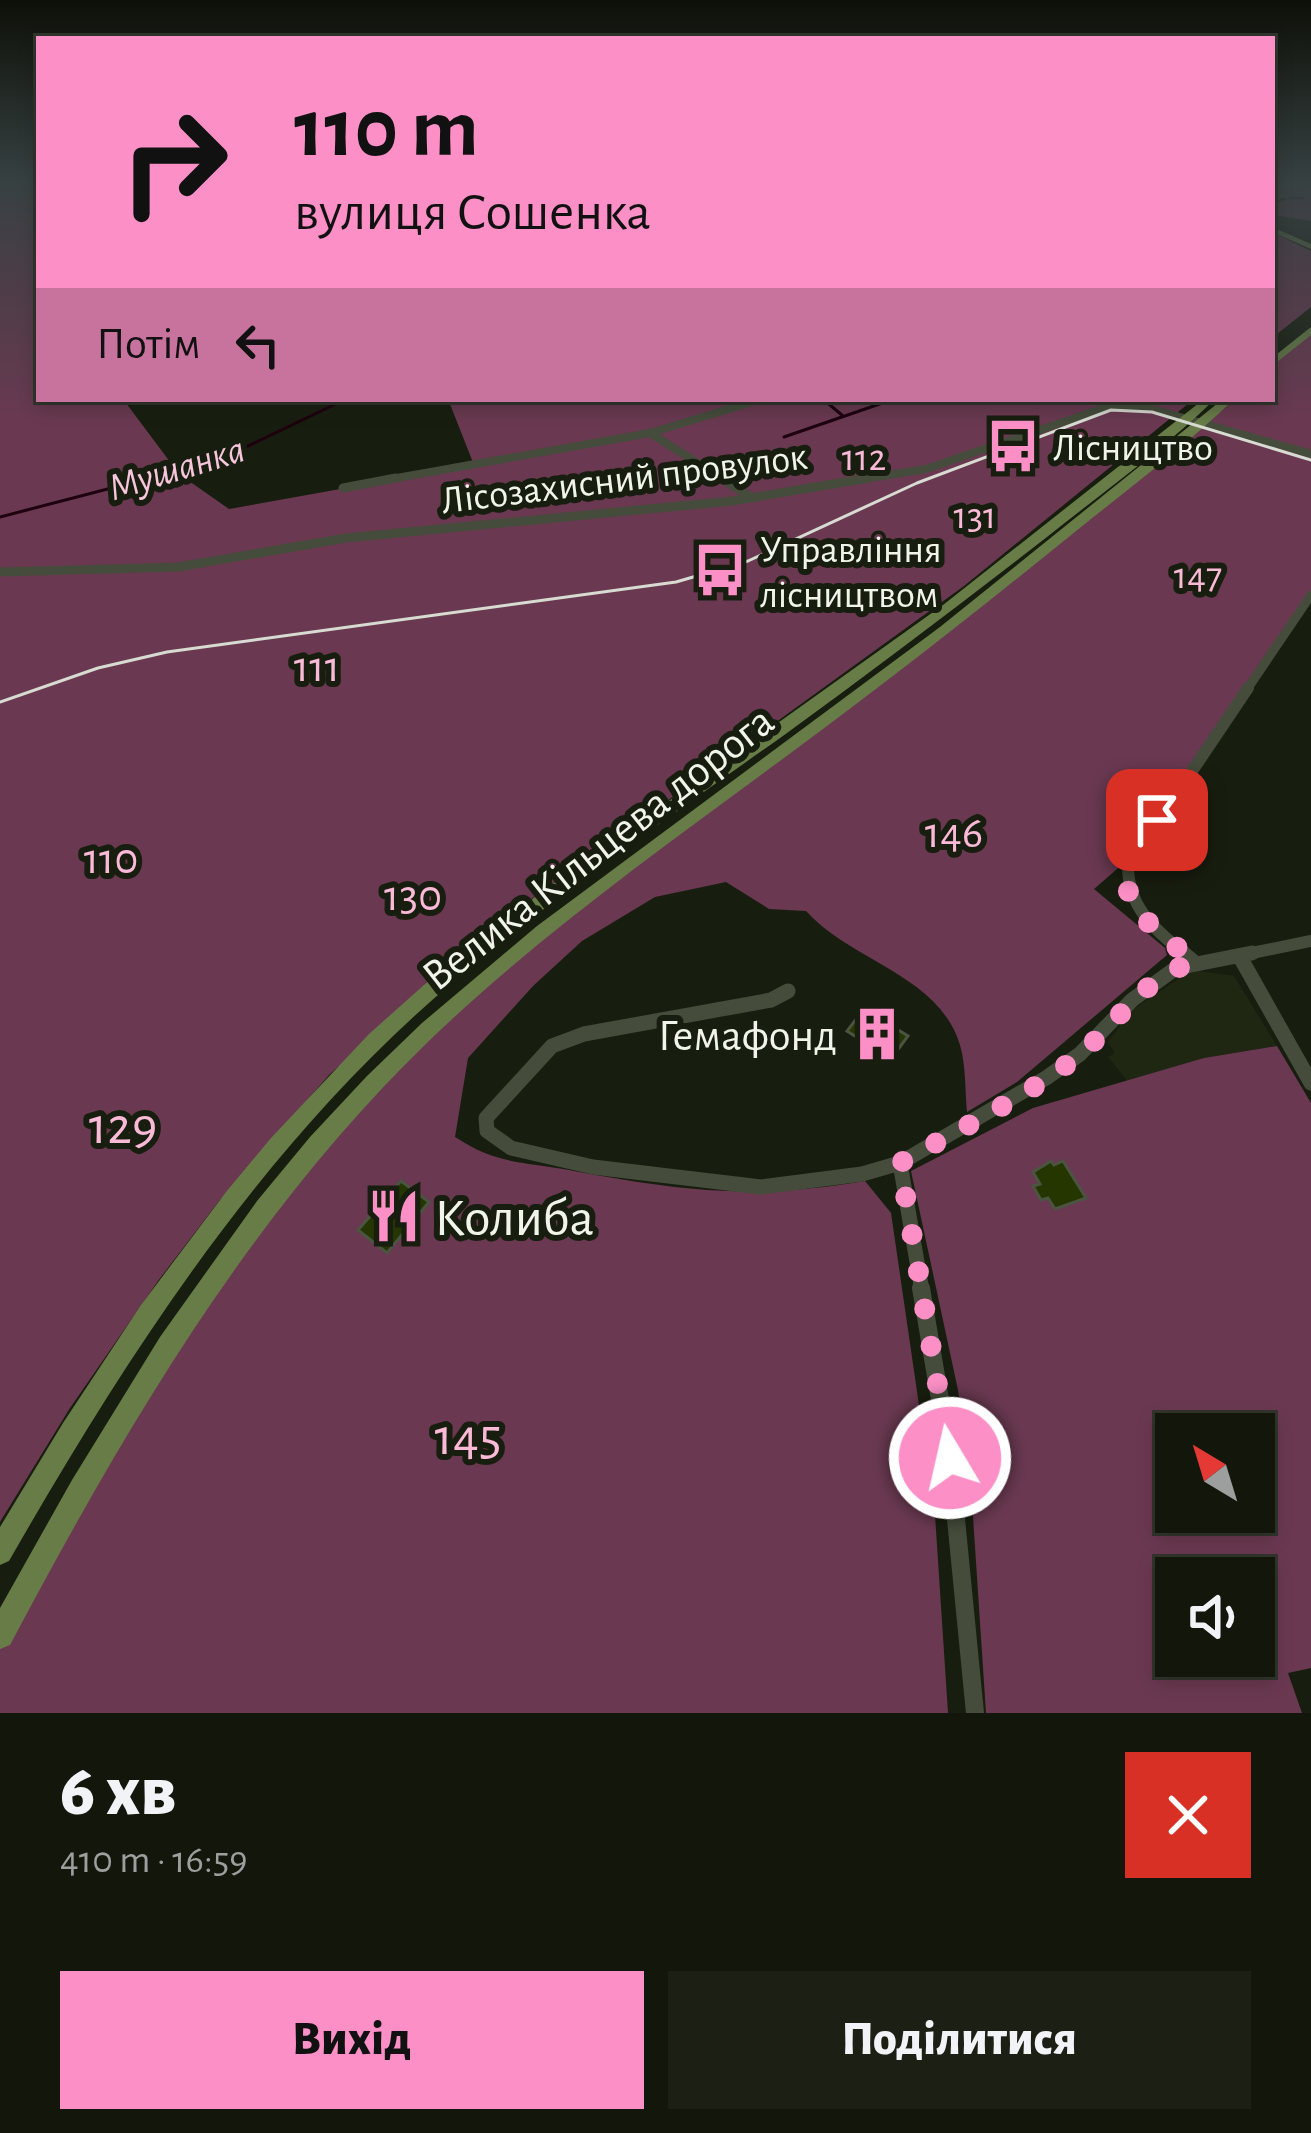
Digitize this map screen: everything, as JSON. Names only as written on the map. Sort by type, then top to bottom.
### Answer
[{"type":"main road","points":[[1275,346],[1311,316]]},
{"type":"main road","points":[[1275,360],[1311,330]]},
{"type":"main road","name":"Велика Кільцева дорога","points":[[0,1635],[62,1518],[140,1390],[286,1181],[372,1084],[490,973],[566,910],[937,635],[1207,402]]},
{"type":"main road","name":"Велика Кільцева дорога","points":[[0,1552],[108,1378],[247,1184],[326,1091],[401,1018],[547,896],[938,614],[1185,425],[1207,418],[1226,402]]},
{"type":"street","points":[[343,488],[650,433],[752,402]]},
{"type":"street","name":"Лісозахисний провулок","points":[[0,572],[178,567],[346,538],[752,498],[926,469],[1110,406],[1152,409],[1311,454]]},
{"type":"street","points":[[650,433],[752,498]]},
{"type":"street","points":[[1194,962],[1135,909],[1127,892],[1128,866],[1311,595]]},
{"type":"street","points":[[788,991],[771,1000],[584,1034],[552,1046],[523,1072],[486,1118],[487,1131],[511,1148],[593,1167],[761,1187],[818,1182],[900,1163],[1080,1054],[1156,980],[1194,962],[1311,940]]},
{"type":"street","points":[[1240,957],[1311,1083]]},
{"type":"street","points":[[900,1163],[950,1458],[975,1713]]},
{"type":"shaded area","points":[[1192,970],[1234,976],[1277,1046],[1204,1058],[1129,1083],[1108,1057],[1115,1053],[1108,1042],[1132,1010]]},
{"type":"green space","points":[[0,263],[36,263],[36,402],[125,402],[179,474],[229,509],[474,465],[449,402],[1190,402],[964,586],[508,916],[329,1075],[219,1201],[158,1281],[70,1408],[0,1522]]},
{"type":"green space","points":[[1275,263],[1311,263],[1311,307],[1275,336]]},
{"type":"green space","name":"145","points":[[1311,330],[1311,595],[1132,856],[1094,889],[1165,948],[1167,955],[1017,1082],[967,1112],[960,1045],[934,1002],[825,929],[806,911],[769,909],[726,882],[655,897],[582,941],[533,986],[468,1058],[455,1137],[484,1153],[682,1188],[787,1190],[865,1181],[891,1213],[935,1515],[948,1713],[0,1713],[0,1635],[286,1181],[490,973],[849,702],[1225,402],[1275,402],[1275,360]]},
{"type":"green space","points":[[1277,1046],[1311,1103],[1311,1668],[1288,1673],[1302,1713],[986,1713],[970,1471],[958,1390],[911,1171],[1033,1108],[1204,1058]]},
{"type":"building","name":"Гемафонд","points":[[864,1009],[908,1036],[891,1059],[847,1031]]},
{"type":"building","points":[[1051,1161],[1054,1165],[1063,1161],[1086,1198],[1055,1209],[1048,1198],[1041,1200],[1033,1186],[1040,1184],[1033,1172]]},
{"type":"building","name":"Колиба","points":[[401,1181],[429,1202],[387,1253],[358,1230]]},
{"type":"waterway","name":"Мушанка","points":[[0,517],[219,460],[340,402]]},
{"type":"waterway","points":[[827,402],[843,416]]},
{"type":"waterway","points":[[784,437],[885,402]]},
{"type":"tram line","points":[[0,702],[98,668],[167,652],[676,582],[748,561],[917,483],[1111,410],[1152,412],[1311,460]]},
{"type":"place","name":"Лісництво","points":[[1013,446]]},
{"type":"place","name":"Управління лісництвом","points":[[720,570]]},
{"type":"place","name":"Гемафонд","points":[[877,1034]]},
{"type":"place","name":"Колиба","points":[[394,1216]]},
{"type":"route","points":[[950,1458],[900,1163],[1046,1078],[1080,1054],[1156,980],[1194,962],[1135,909],[1127,892],[1132,856],[1157,820]]},
{"type":"park label","name":"112","points":[[864,456]]},
{"type":"park label","name":"131","points":[[975,514]]},
{"type":"park label","name":"147","points":[[1198,574]]},
{"type":"park label","name":"111","points":[[317,665]]},
{"type":"park label","name":"146","points":[[954,831]]},
{"type":"park label","name":"110","points":[[111,857]]},
{"type":"park label","name":"130","points":[[413,894]]},
{"type":"park label","name":"129","points":[[123,1124]]}]
